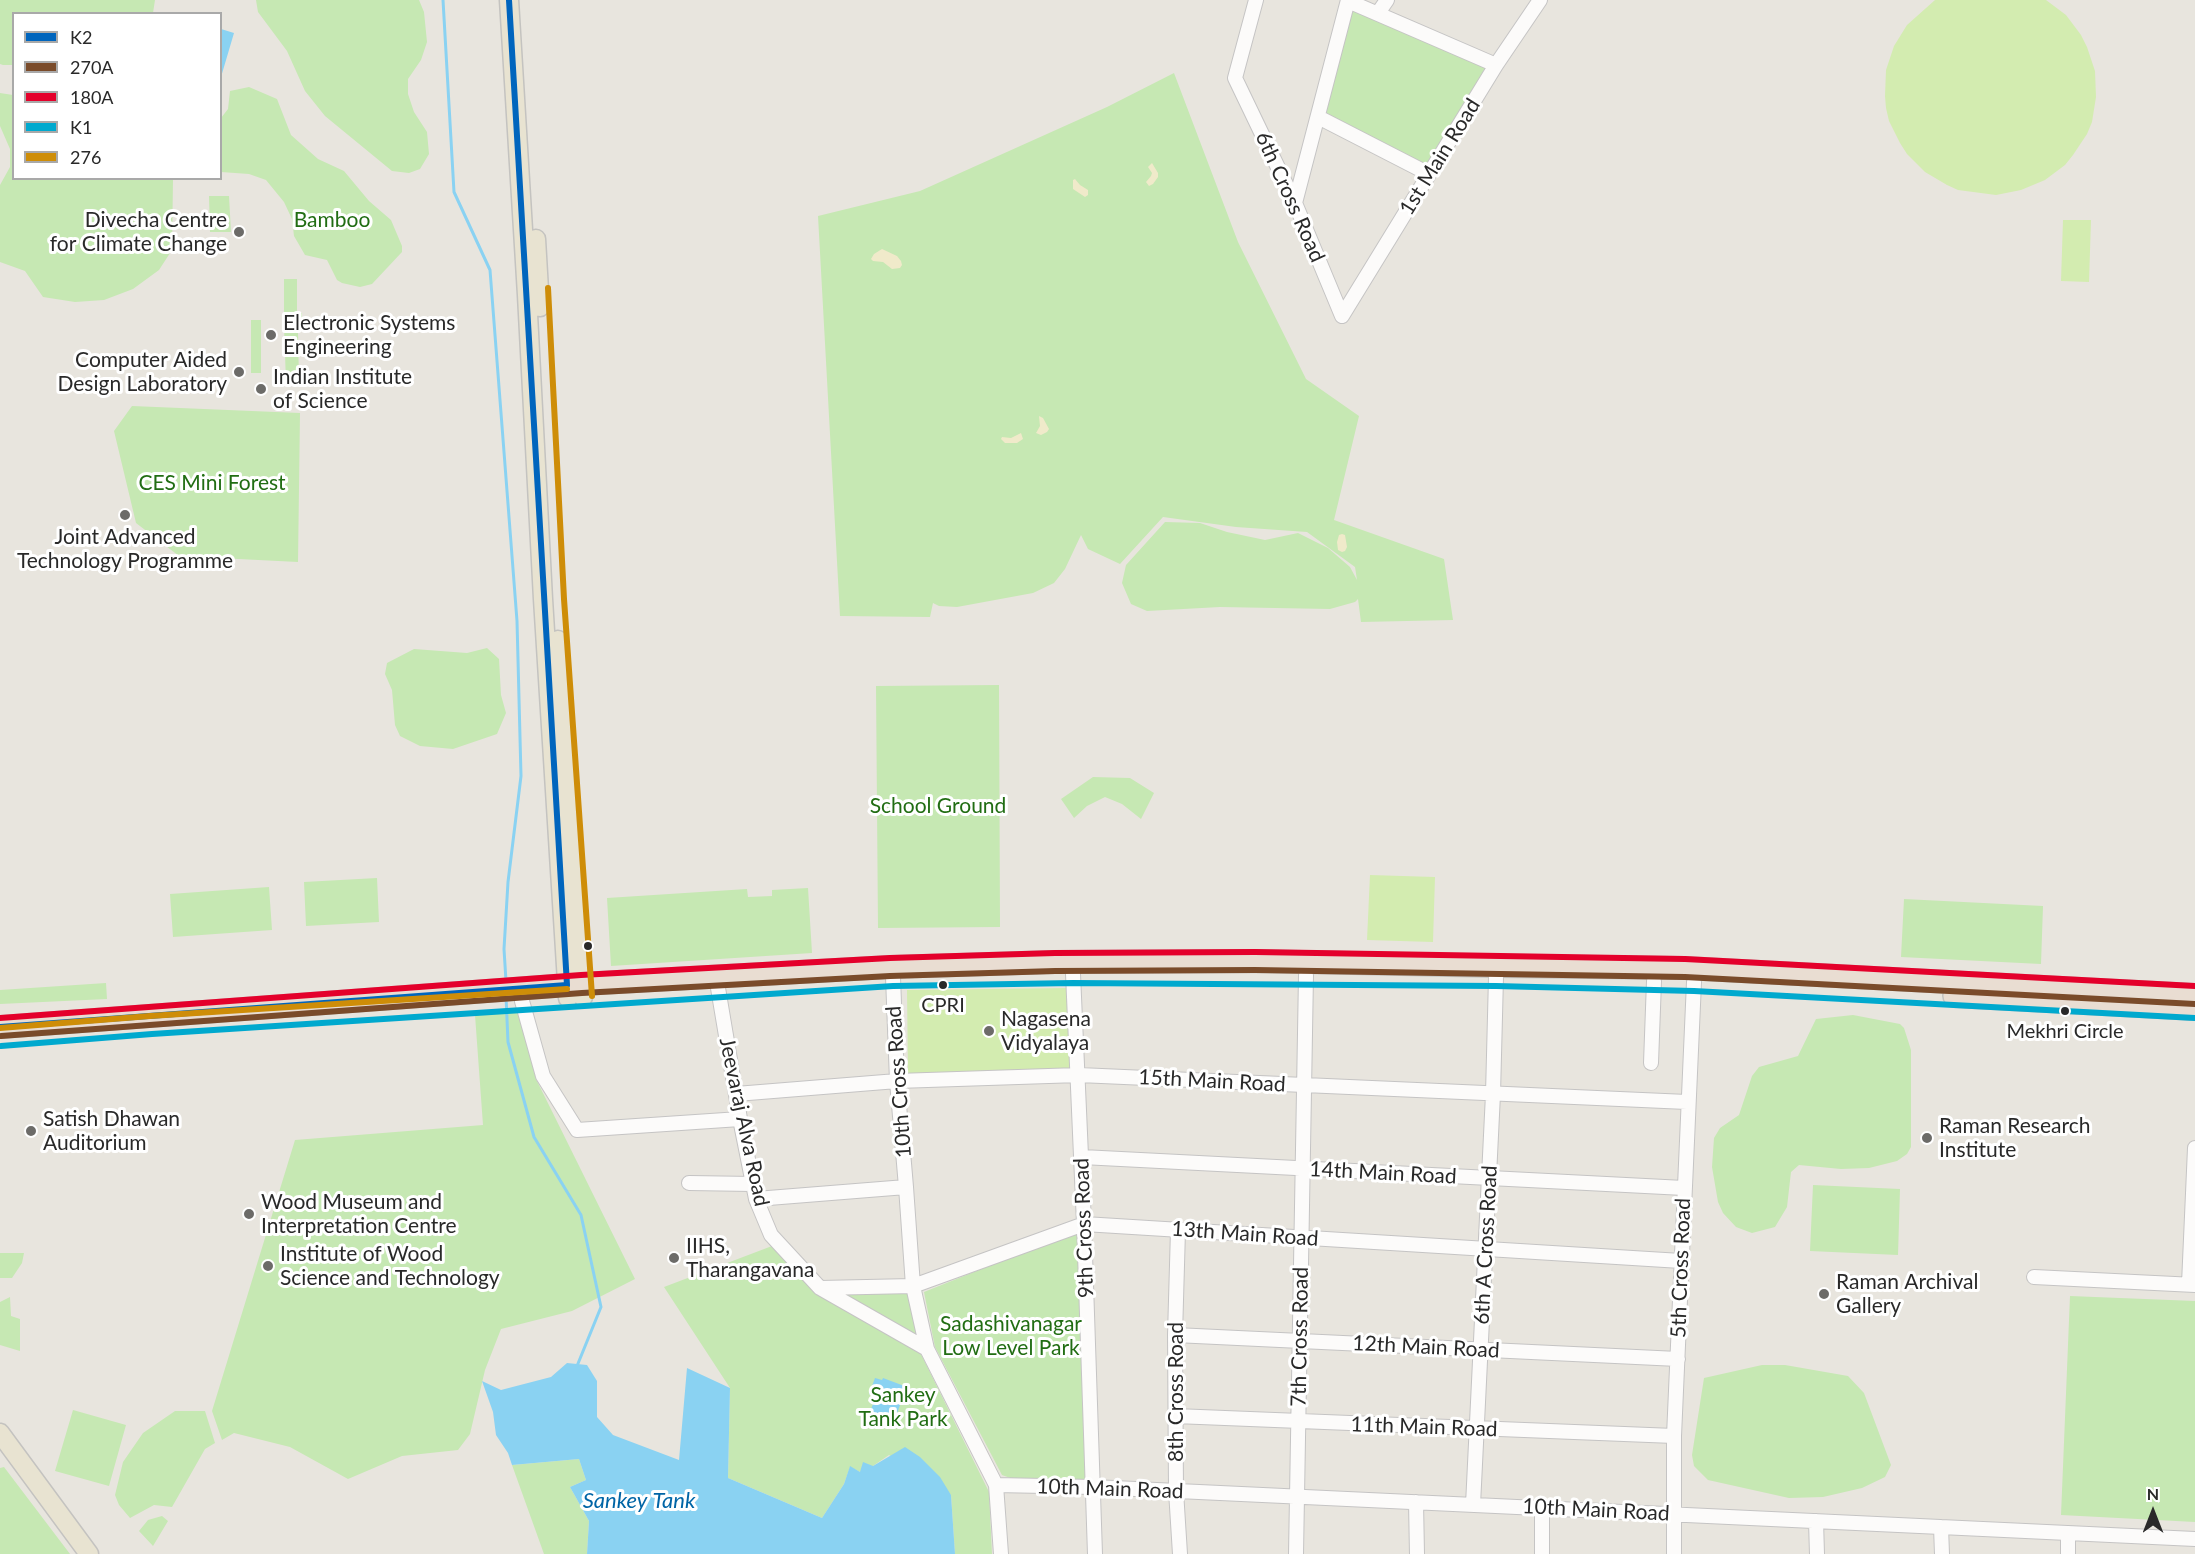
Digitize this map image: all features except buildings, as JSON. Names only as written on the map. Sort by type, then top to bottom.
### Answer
[{"type":"highway","points":[[0,1037],[890,967],[1054,962],[1202,961],[1685,968],[2195,994]]},
{"type":"highway","points":[[575,991],[719,994],[893,977],[1073,974],[1496,977],[1694,982],[2195,1010]]},
{"type":"highway","points":[[0,1027],[510,997]]},
{"type":"main road","points":[[509,0],[543,599],[575,991]]},
{"type":"main road","points":[[520,0],[539,278],[575,991]]},
{"type":"main road","points":[[0,1433],[89,1554]]},
{"type":"main road","points":[[0,1447],[81,1554]]},
{"type":"street","name":"6th Cross Road","points":[[1256,0],[1235,78],[1296,203],[1342,316]]},
{"type":"street","points":[[1378,14],[1387,0]]},
{"type":"street","name":"1st Main Road","points":[[1342,316],[1496,65],[1540,0]]},
{"type":"street","points":[[1296,203],[1348,1],[1496,65]]},
{"type":"street","points":[[1318,117],[1430,174]]},
{"type":"street","name":"9th Cross Road","points":[[1073,974],[1079,1075],[1095,1554]]},
{"type":"street","name":"7th Cross Road","points":[[1296,1554],[1306,975]]},
{"type":"street","name":"10th Cross Road","points":[[893,977],[897,1082],[913,1286],[927,1349]]},
{"type":"street","name":"6th A Cross Road","points":[[1473,1505],[1493,1094],[1496,977]]},
{"type":"street","points":[[1651,1063],[1654,981]]},
{"type":"street","name":"5th Cross Road","points":[[1674,1554],[1672,1514],[1674,1436],[1694,982]]},
{"type":"street","name":"Jeevaraj Alva Road","points":[[719,994],[756,1199],[771,1235],[820,1288],[927,1349]]},
{"type":"street","points":[[510,997],[543,1076],[577,1130],[740,1119]]},
{"type":"street","name":"15th Main Road","points":[[736,1094],[897,1082],[1079,1075],[1688,1102]]},
{"type":"street","points":[[2034,1277],[2192,1284],[2195,1148]]},
{"type":"street","name":"14th Main Road","points":[[1082,1157],[1684,1188]]},
{"type":"street","points":[[689,1183],[753,1184]]},
{"type":"street","points":[[756,1199],[906,1187]]},
{"type":"street","name":"13th Main Road","points":[[820,1288],[913,1286],[1084,1224],[1681,1261]]},
{"type":"street","name":"8th Cross Road","points":[[1178,1230],[1174,1335],[1176,1491],[1180,1554]]},
{"type":"street","name":"12th Main Road","points":[[1174,1335],[1678,1359]]},
{"type":"street","points":[[927,1349],[996,1485],[1001,1554]]},
{"type":"street","name":"11th Main Road","points":[[1175,1416],[1674,1436]]},
{"type":"street","name":"10th Main Road","points":[[996,1485],[1093,1487],[2195,1539]]},
{"type":"street","points":[[1416,1502],[1417,1554]]},
{"type":"street","points":[[1542,1508],[1542,1554]]},
{"type":"street","points":[[1816,1521],[1817,1554]]},
{"type":"street","points":[[1941,1527],[1942,1554]]},
{"type":"street","points":[[2068,1533],[2068,1554]]},
{"type":"green space","points":[[0,0],[155,0],[153,12],[12,12],[12,65],[0,64]]},
{"type":"green space","points":[[256,0],[419,0],[424,12],[427,42],[421,60],[408,79],[408,94],[414,112],[427,132],[429,154],[420,169],[409,173],[392,171],[325,116],[305,91],[287,51],[258,12]]},
{"type":"green space","points":[[1935,0],[2046,0],[2066,15],[2081,35],[2095,71],[2096,97],[2092,122],[2087,134],[2065,165],[2045,180],[2021,190],[1996,195],[1958,190],[1925,172],[1907,154],[1900,143],[1889,121],[1886,108],[1886,70],[1894,46],[1907,25]]},
{"type":"green space","points":[[1352,10],[1486,67],[1426,165],[1325,113]]},
{"type":"green space","points":[[1174,73],[1238,242],[1306,379],[1359,416],[1334,520],[1444,559],[1453,620],[1361,622],[1358,599],[1355,602],[1330,609],[1220,607],[1147,611],[1131,604],[1122,583],[1126,565],[1165,522],[1200,523],[1227,532],[1265,540],[1298,533],[1328,548],[1350,567],[1357,580],[1355,567],[1307,532],[1236,527],[1163,517],[1120,564],[1088,549],[1081,535],[1065,569],[1054,583],[1033,593],[957,607],[939,606],[933,603],[930,617],[840,616],[818,216],[920,191],[1107,107]]},
{"type":"green space","name":"Bamboo","points":[[249,87],[277,99],[291,135],[318,159],[344,171],[369,201],[391,220],[402,246],[402,252],[372,284],[360,287],[342,283],[337,280],[327,260],[305,255],[294,236],[292,219],[284,202],[266,180],[249,174],[222,172],[222,117],[228,109],[230,91]]},
{"type":"green space","points":[[0,93],[12,95],[12,180],[173,180],[172,250],[159,270],[133,289],[104,300],[75,302],[43,297],[25,271],[0,262],[0,185],[10,167],[10,149],[0,126]]},
{"type":"green space","points":[[209,196],[229,196],[231,232],[210,232]]},
{"type":"green space","points":[[2063,220],[2091,220],[2089,282],[2061,281]]},
{"type":"green space","points":[[284,279],[297,279],[297,313],[302,313],[302,319],[284,319]]},
{"type":"green space","points":[[251,320],[261,320],[261,373],[251,373]]},
{"type":"green space","points":[[284,326],[302,326],[302,331],[298,332],[299,382],[286,382]]},
{"type":"green space","name":"CES Mini Forest","points":[[132,406],[300,413],[298,562],[179,556],[136,523],[114,431]]},
{"type":"green space","points":[[487,648],[499,659],[501,695],[506,713],[497,734],[453,749],[420,746],[400,736],[395,725],[392,690],[385,674],[387,663],[414,649],[467,653]]},
{"type":"green space","name":"School Ground","points":[[999,685],[1000,927],[878,928],[876,686]]},
{"type":"green space","points":[[1093,777],[1130,778],[1154,793],[1141,819],[1122,804],[1105,797],[1087,806],[1074,818],[1061,799]]},
{"type":"green space","points":[[1370,875],[1435,877],[1433,942],[1367,940]]},
{"type":"green space","points":[[377,878],[379,922],[306,926],[304,882]]},
{"type":"green space","points":[[269,887],[272,930],[173,937],[170,894]]},
{"type":"green space","points":[[808,888],[812,953],[611,966],[607,898],[747,889],[748,897],[772,896],[772,890]]},
{"type":"green space","points":[[1904,899],[2043,906],[2041,964],[1901,957]]},
{"type":"green space","points":[[106,983],[107,999],[0,1004],[0,990]]},
{"type":"green space","name":"Nagasena Vidyalaya","points":[[1069,988],[1071,1072],[908,1074],[907,990]]},
{"type":"green space","points":[[520,1011],[536,1079],[635,1279],[572,1311],[501,1329],[485,1370],[470,1434],[458,1450],[402,1456],[348,1479],[290,1447],[234,1433],[222,1440],[212,1411],[295,1140],[483,1125],[475,1015]]},
{"type":"green space","points":[[1853,1015],[1900,1024],[1904,1028],[1911,1050],[1911,1147],[1907,1154],[1897,1161],[1869,1168],[1841,1169],[1799,1165],[1791,1172],[1787,1207],[1775,1227],[1752,1233],[1736,1227],[1723,1213],[1718,1202],[1712,1167],[1714,1138],[1720,1128],[1739,1115],[1752,1076],[1759,1067],[1798,1056],[1816,1019]]},
{"type":"green space","points":[[1813,1185],[1900,1189],[1898,1255],[1810,1251]]},
{"type":"green space","name":"Sadashivanagar Low Level Park","points":[[1079,1230],[1088,1482],[1013,1479],[1002,1475],[935,1347],[924,1292]]},
{"type":"green space","name":"Sankey Tank Park","points":[[772,1246],[818,1294],[921,1354],[989,1492],[992,1554],[955,1554],[951,1495],[889,1455],[860,1472],[850,1467],[844,1484],[822,1518],[728,1478],[730,1388],[664,1287]]},
{"type":"green space","points":[[0,1253],[24,1253],[22,1263],[12,1278],[0,1278]]},
{"type":"green space","points":[[913,1286],[927,1349],[820,1288]]},
{"type":"green space","points":[[2070,1296],[2195,1301],[2195,1522],[2061,1515]]},
{"type":"green space","points":[[10,1297],[11,1316],[20,1319],[20,1351],[0,1345],[0,1302]]},
{"type":"green space","points":[[1762,1365],[1785,1365],[1848,1376],[1864,1393],[1891,1465],[1885,1477],[1862,1488],[1823,1497],[1789,1498],[1708,1480],[1694,1466],[1692,1455],[1704,1378]]},
{"type":"green space","points":[[73,1410],[126,1425],[109,1486],[55,1471]]},
{"type":"green space","points":[[175,1411],[205,1411],[215,1443],[205,1449],[172,1507],[154,1505],[130,1518],[119,1505],[115,1495],[123,1462],[143,1433]]},
{"type":"green space","points":[[579,1459],[586,1480],[570,1487],[589,1521],[587,1554],[544,1554],[512,1465]]},
{"type":"green space","points":[[4,1467],[70,1554],[0,1554],[0,1468]]},
{"type":"green space","points":[[162,1516],[168,1521],[153,1546],[139,1531],[148,1520]]},
{"type":"sand","points":[[1152,163],[1158,177],[1149,186],[1146,182],[1152,173],[1148,167]]},
{"type":"sand","points":[[1075,179],[1088,190],[1088,195],[1085,197],[1073,189]]},
{"type":"sand","points":[[882,249],[897,256],[902,265],[900,268],[892,269],[883,262],[871,259]]},
{"type":"sand","points":[[1039,416],[1043,418],[1049,429],[1041,435],[1036,433],[1040,426]]},
{"type":"sand","points":[[1021,433],[1023,439],[1017,443],[1005,443],[1001,439],[1002,437],[1011,438]]},
{"type":"sand","points":[[1339,535],[1345,535],[1347,547],[1342,552],[1338,550],[1337,542]]},
{"type":"water","points":[[222,30],[234,33],[222,74]]},
{"type":"water","name":"Sankey Tank","points":[[567,1363],[587,1365],[597,1381],[597,1417],[613,1435],[679,1460],[687,1368],[730,1388],[728,1478],[822,1518],[844,1484],[850,1466],[860,1472],[863,1462],[873,1466],[905,1447],[920,1457],[940,1477],[951,1495],[955,1554],[587,1554],[589,1521],[570,1487],[586,1480],[579,1459],[512,1465],[508,1453],[496,1435],[493,1412],[482,1381],[501,1390],[551,1377]]},
{"type":"water","points":[[875,1378],[882,1380],[883,1378],[907,1387],[894,1421],[870,1412],[876,1396],[869,1394]]},
{"type":"waterway","points":[[443,0],[454,192],[490,270],[517,621],[521,776],[508,882],[504,949],[506,981]]},
{"type":"waterway","points":[[506,996],[508,1042],[534,1137],[581,1215],[601,1307],[577,1366]]},
{"type":"transit line","name":"K2","points":[[0,1027],[567,985],[509,0]]},
{"type":"transit line","name":"276","points":[[548,288],[564,599],[592,996]]},
{"type":"transit line","name":"180A","points":[[0,1018],[581,975],[890,958],[1055,953],[1255,952],[1685,959],[2195,986]]},
{"type":"transit line","name":"270A","points":[[1,1036],[582,993],[890,976],[1055,971],[1255,970],[1685,977],[2195,1004]]},
{"type":"transit line","name":"K1","points":[[1,1046],[152,1034],[893,986],[1073,983],[1496,986],[1694,991],[2195,1018]]},
{"type":"transit line","name":"276","points":[[0,1028],[567,989]]},
{"type":"place","name":"Divecha Centre for Climate Change","points":[[239,232]]},
{"type":"place","name":"Electronic Systems Engineering","points":[[271,335]]},
{"type":"place","name":"Computer Aided Design Laboratory","points":[[239,372]]},
{"type":"place","name":"Indian Institute of Science","points":[[261,389]]},
{"type":"place","name":"Joint Advanced Technology Programme","points":[[125,515]]},
{"type":"place","name":"CPRI","points":[[943,985]]},
{"type":"place","name":"Mekhri Circle","points":[[2065,1011]]},
{"type":"place","name":"Nagasena Vidyalaya","points":[[989,1031]]},
{"type":"place","name":"Satish Dhawan Auditorium","points":[[31,1131]]},
{"type":"place","name":"Raman Research Institute","points":[[1927,1138]]},
{"type":"place","name":"Wood Museum and Interpretation Centre","points":[[249,1214]]},
{"type":"place","name":"IIHS, Tharangavana","points":[[674,1258]]},
{"type":"place","name":"Institute of Wood Science and Technology","points":[[268,1266]]},
{"type":"place","name":"Raman Archival Gallery","points":[[1824,1294]]}]
